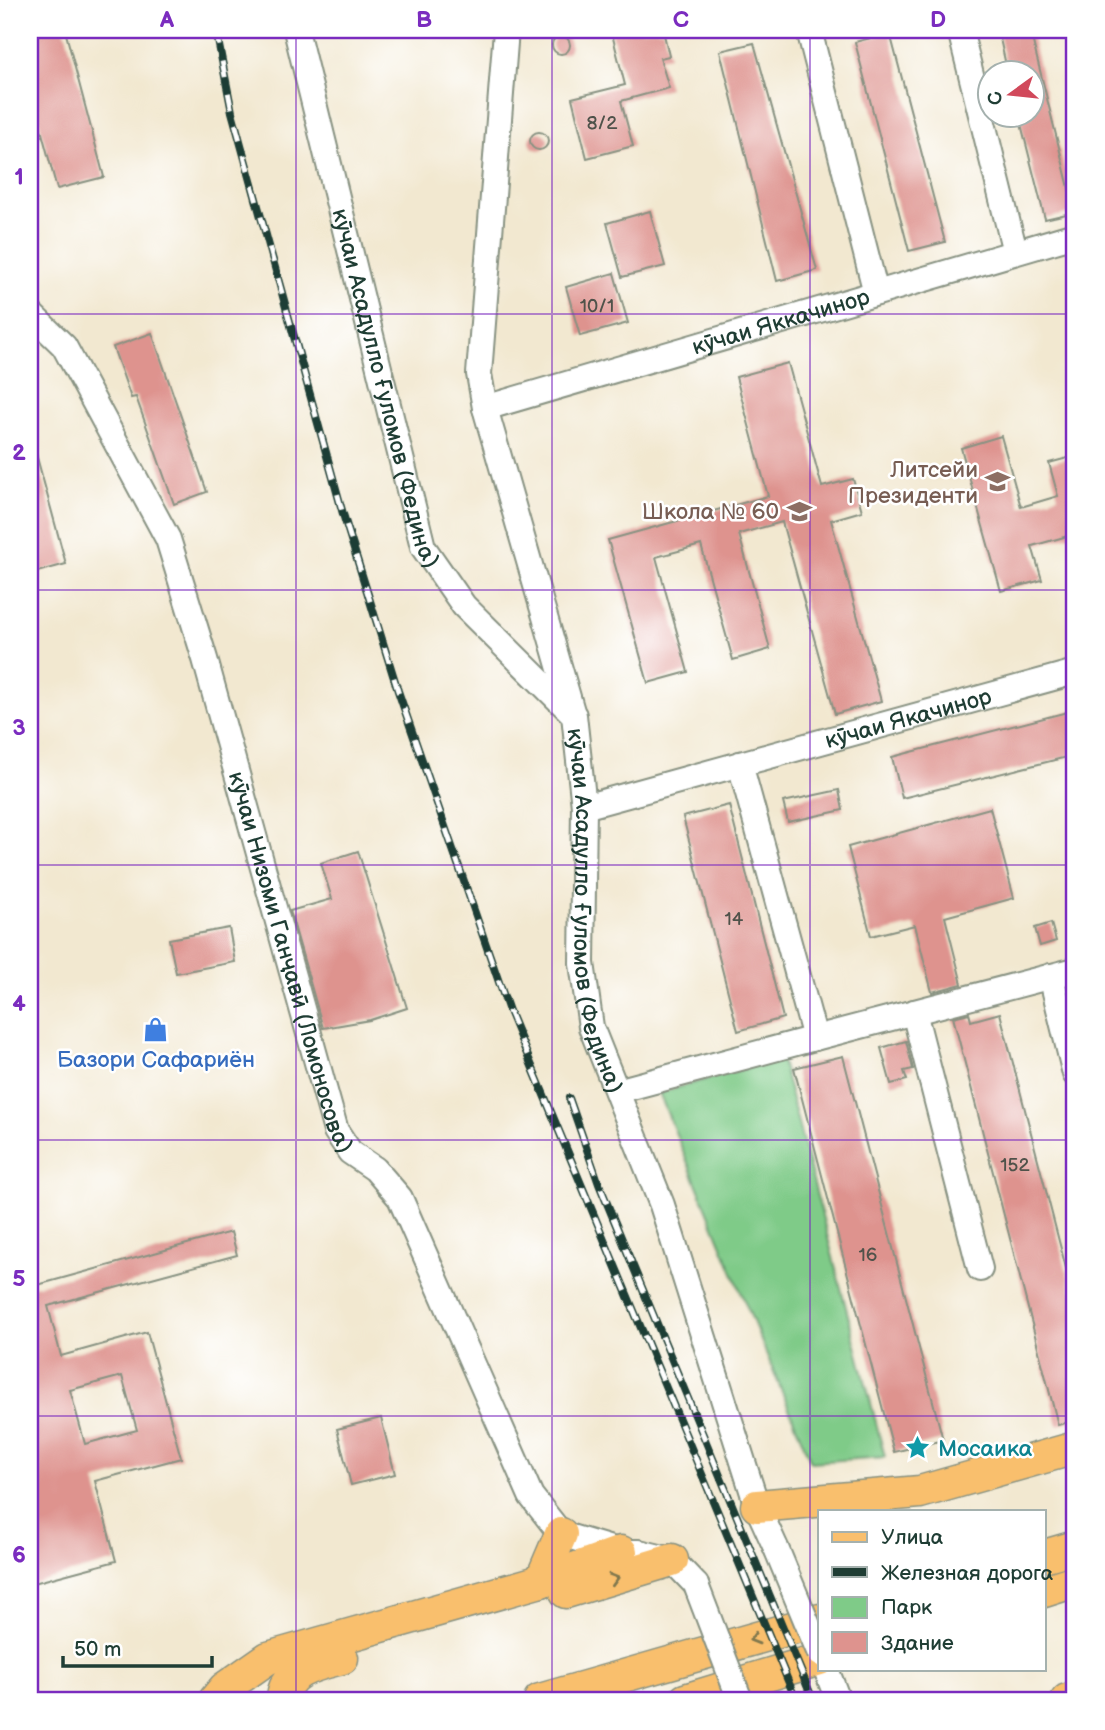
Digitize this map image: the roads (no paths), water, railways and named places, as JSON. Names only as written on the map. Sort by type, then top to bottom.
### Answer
[{"type":"main road","points":[[757,1506],[920,1492],[1075,1448]]},
{"type":"main road","points":[[541,1581],[561,1534]]},
{"type":"main road","points":[[1046,1555],[1075,1547]]},
{"type":"main road","points":[[215,1700],[225,1688],[268,1658],[541,1581],[621,1552]]},
{"type":"main road","points":[[283,1700],[289,1681],[307,1668],[671,1560]]},
{"type":"main road","points":[[1046,1590],[1075,1581]]},
{"type":"main road","points":[[540,1700],[818,1621]]},
{"type":"main road","points":[[685,1700],[818,1658]]},
{"type":"main road","points":[[1067,1700],[1075,1698]]},
{"type":"street","name":"кӯчаи Асадулло Ғуломов (Федина)","points":[[296,30],[423,547],[464,606],[574,715],[584,807],[582,963],[591,1027],[662,1205],[757,1506],[818,1652]]},
{"type":"street","points":[[506,30],[479,374],[485,408],[574,715]]},
{"type":"street","points":[[809,30],[876,293]]},
{"type":"street","points":[[960,30],[1015,252]]},
{"type":"street","name":"кӯчаи Яккачинор","points":[[485,408],[1075,234]]},
{"type":"street","name":"кӯчаи Низоми Ганҷавӣ (Ломоносова)","points":[[30,313],[64,346],[168,539],[205,659],[336,1131],[350,1152],[375,1169],[400,1198],[531,1496],[561,1534]]},
{"type":"street","name":"кӯчаи Якачинор","points":[[584,807],[1075,672]]},
{"type":"street","points":[[740,764],[815,1038]]},
{"type":"street","points":[[617,1091],[1075,970]]},
{"type":"street","points":[[1051,976],[1075,1074]]},
{"type":"street","points":[[914,1012],[980,1269]]},
{"type":"street","points":[[561,1534],[621,1552],[639,1552],[671,1560],[695,1585],[740,1700]]},
{"type":"street","points":[[826,1670],[838,1700]]},
{"type":"railway","points":[[216,30],[232,112],[343,514],[398,691],[509,1011],[796,1700]]},
{"type":"railway","points":[[569,1098],[599,1184],[813,1700]]},
{"type":"place","name":"Литсейи Президенти","points":[[998,482]]},
{"type":"place","name":"Школа № 60","points":[[799,511]]},
{"type":"place","name":"Базори Сафариён","points":[[156,1029]]},
{"type":"place","name":"Мосаика","points":[[918,1448]]}]
